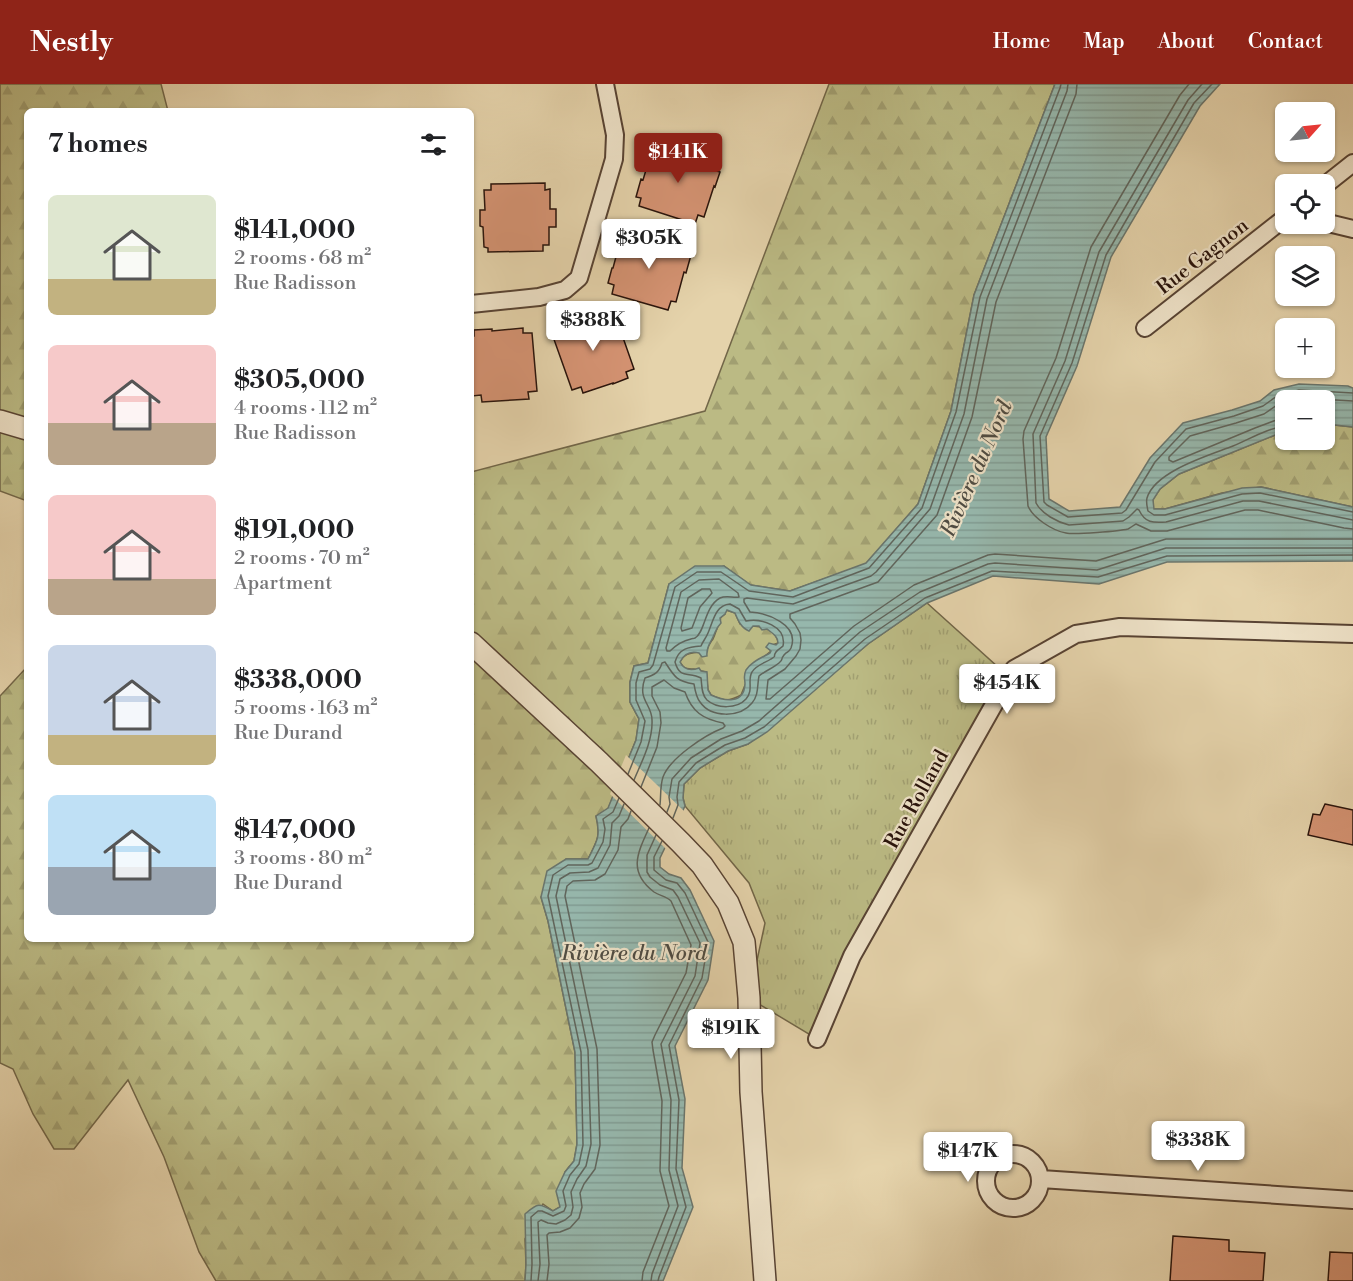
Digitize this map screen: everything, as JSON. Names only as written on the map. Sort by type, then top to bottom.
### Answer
[{"type":"street","points":[[474,304],[539,297],[565,290],[579,278],[614,159],[615,135],[605,84]]},
{"type":"street","points":[[1335,177],[1353,163]]},
{"type":"street","points":[[1335,225],[1353,229]]},
{"type":"street","name":"Rue Gagnon","points":[[1145,328],[1275,226]]},
{"type":"street","points":[[0,421],[24,428]]},
{"type":"street","name":"Rue Rolland","points":[[818,1039],[852,956],[1014,669],[1076,634],[1120,627],[1353,634]]},
{"type":"street","points":[[474,646],[599,762],[681,843],[702,865],[728,903],[744,942],[765,1281]]},
{"type":"street","points":[[1041,1179],[1353,1200]]},
{"type":"green space","points":[[0,84],[161,84],[167,108],[24,108],[24,500],[0,491]]},
{"type":"green space","points":[[829,84],[1055,84],[974,295],[951,411],[918,504],[866,564],[790,591],[750,585],[724,566],[669,584],[648,663],[634,666],[630,682],[630,702],[639,719],[636,740],[608,809],[596,816],[598,834],[596,843],[588,859],[566,859],[541,897],[575,1052],[577,1144],[574,1161],[565,1172],[560,1207],[553,1211],[543,1204],[525,1239],[525,1281],[216,1281],[199,1252],[164,1157],[128,1080],[74,1149],[54,1149],[33,1114],[13,1069],[0,1063],[0,696],[24,670],[24,942],[474,942],[474,471],[705,411]]},
{"type":"green space","points":[[1335,425],[1353,427],[1353,507],[1261,487],[1222,493],[1165,509],[1153,509],[1153,499],[1160,489],[1179,474],[1275,435],[1275,450],[1335,450]]},
{"type":"green space","points":[[927,603],[1009,677],[852,956],[817,1039],[749,998],[765,923],[749,883],[685,806],[684,784],[700,768],[728,751],[748,744],[868,644]]},
{"type":"green space","points":[[726,610],[735,613],[740,624],[750,628],[753,626],[769,630],[775,635],[778,643],[767,647],[771,651],[745,685],[741,695],[726,700],[711,695],[708,690],[706,672],[686,668],[680,662],[688,654],[707,650],[720,623],[719,619]]},
{"type":"water","name":"Rivière du Nord","points":[[1055,84],[1220,84],[1200,106],[1111,257],[1077,366],[1046,437],[1049,499],[1069,511],[1120,507],[1150,458],[1183,423],[1260,401],[1274,390],[1299,384],[1348,386],[1353,388],[1353,427],[1335,425],[1335,390],[1275,390],[1275,435],[1179,474],[1160,489],[1153,500],[1154,509],[1165,509],[1242,488],[1261,487],[1353,507],[1353,561],[1167,562],[1099,584],[993,576],[927,603],[868,644],[767,732],[700,768],[684,784],[685,806],[660,858],[660,867],[669,874],[681,878],[690,890],[714,941],[708,980],[675,1046],[685,1099],[682,1168],[693,1207],[663,1281],[525,1281],[525,1214],[538,1205],[553,1211],[560,1207],[556,1191],[565,1172],[574,1161],[577,1144],[575,1052],[541,897],[547,871],[566,859],[588,859],[596,843],[598,829],[596,816],[608,808],[636,740],[639,719],[630,702],[630,682],[634,666],[648,663],[669,584],[695,566],[724,566],[751,585],[790,591],[866,563],[918,504],[951,411],[974,295]],"holes":[[[727,610],[735,613],[740,624],[749,631],[753,626],[759,626],[762,630],[767,629],[776,637],[778,643],[776,645],[769,643],[766,647],[771,651],[770,653],[748,667],[744,676],[744,691],[741,695],[732,700],[722,699],[711,695],[708,690],[707,672],[699,668],[688,669],[680,662],[691,653],[696,652],[702,657],[707,656],[708,646],[721,623],[720,618]]]},
{"type":"pier","points":[[626,755],[685,812],[667,850],[610,794]]},
{"type":"building","points":[[660,143],[716,161],[713,170],[720,172],[715,187],[704,217],[698,215],[695,224],[639,206],[641,198],[636,197],[641,179],[643,180],[652,150],[658,152]]},
{"type":"building","points":[[545,183],[545,190],[550,189],[550,209],[556,209],[556,227],[549,227],[549,245],[543,245],[543,251],[488,252],[488,248],[484,247],[483,227],[480,226],[480,210],[485,210],[484,190],[491,190],[491,184]]},
{"type":"building","points":[[630,231],[687,247],[686,254],[691,255],[676,302],[671,301],[668,310],[612,294],[614,285],[608,283],[612,268],[621,238],[628,240]]},
{"type":"building","points":[[613,309],[634,369],[626,372],[628,378],[613,384],[583,393],[581,387],[572,390],[551,331],[559,330],[557,326]]},
{"type":"building","points":[[523,328],[523,333],[532,333],[537,391],[528,392],[529,399],[482,402],[481,395],[474,396],[474,330],[492,329],[492,331]]},
{"type":"building","points":[[1325,804],[1353,810],[1353,845],[1308,835],[1313,814],[1320,815]]},
{"type":"building","points":[[1173,1236],[1229,1240],[1229,1251],[1265,1253],[1263,1281],[1170,1281]]},
{"type":"building","points":[[1330,1252],[1353,1253],[1353,1281],[1328,1281]]}]
